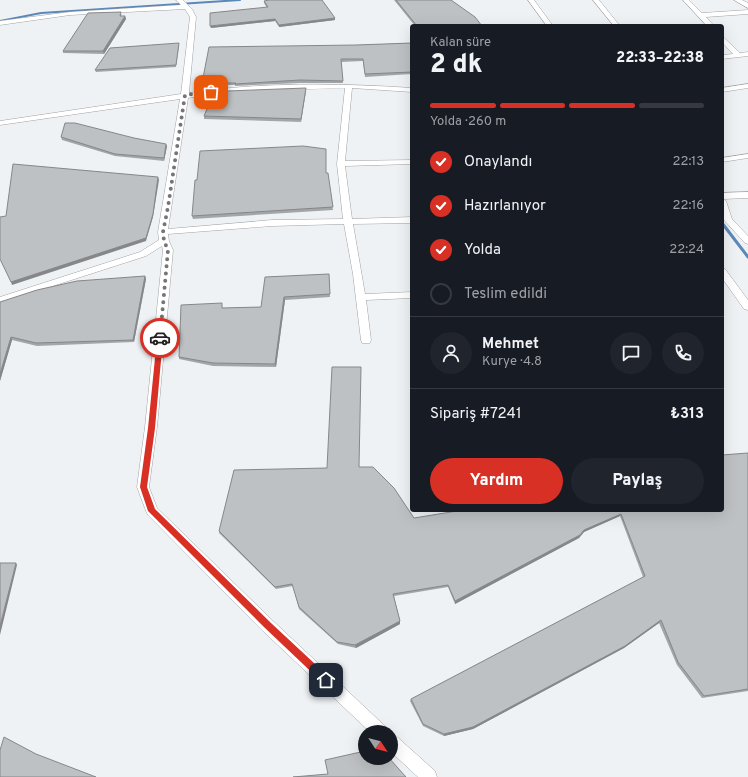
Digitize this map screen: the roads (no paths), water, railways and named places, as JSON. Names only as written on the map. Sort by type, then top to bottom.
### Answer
[{"type":"street","points":[[531,0],[549,24]]},
{"type":"street","points":[[596,0],[615,24]]},
{"type":"street","points":[[686,0],[709,24]]},
{"type":"street","points":[[737,0],[748,6]]},
{"type":"street","points":[[0,17],[36,10],[182,2]]},
{"type":"street","points":[[0,23],[30,17],[73,12],[182,2]]},
{"type":"street","points":[[182,2],[193,17],[185,95],[163,237],[168,250],[151,428],[143,487],[152,511],[268,626],[374,725]]},
{"type":"street","points":[[701,16],[748,12]]},
{"type":"street","points":[[724,40],[738,55]]},
{"type":"street","points":[[724,57],[748,54]]},
{"type":"street","points":[[349,86],[341,164],[348,222],[358,274],[366,340]]},
{"type":"street","points":[[0,123],[185,95],[232,90],[349,86],[410,90]]},
{"type":"street","points":[[724,90],[748,86]]},
{"type":"street","points":[[724,160],[748,156]]},
{"type":"street","points":[[341,164],[410,162]]},
{"type":"street","points":[[724,196],[748,195]]},
{"type":"street","points":[[0,300],[143,254],[163,237],[272,223],[410,220]]},
{"type":"street","points":[[725,220],[748,240]]},
{"type":"street","points":[[724,274],[748,307]]},
{"type":"street","points":[[361,297],[410,295]]},
{"type":"street","points":[[398,748],[429,777]]},
{"type":"waterway","points":[[0,21],[41,13],[240,0]]},
{"type":"waterway","points":[[724,226],[748,257]]}]
